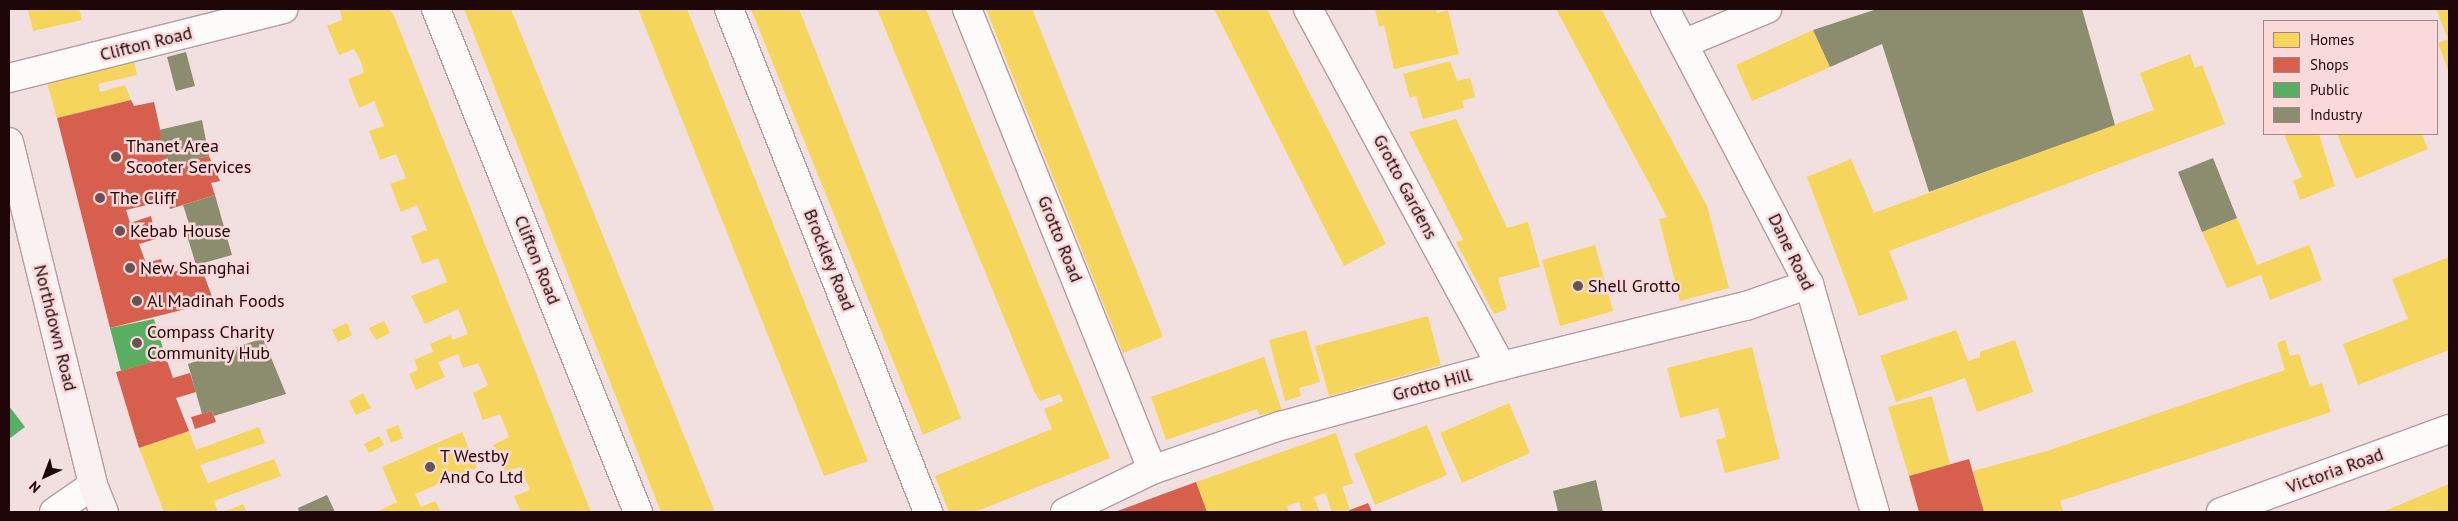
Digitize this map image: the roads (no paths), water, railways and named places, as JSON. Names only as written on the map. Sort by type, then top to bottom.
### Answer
[{"type":"main road","name":"Northdown Road","points":[[9,142],[93,485],[104,512]]},
{"type":"street","name":"Clifton Road","points":[[9,78],[283,9]]},
{"type":"street","name":"Clifton Road","points":[[436,9],[638,512]]},
{"type":"street","name":"Brockley Road","points":[[729,9],[928,512]]},
{"type":"street","name":"Grotto Road","points":[[967,9],[1152,470]]},
{"type":"street","name":"Grotto Gardens","points":[[1308,9],[1501,366]]},
{"type":"street","name":"Dane Road","points":[[1665,9],[1685,43],[1809,284],[1875,512]]},
{"type":"street","points":[[1685,43],[1767,9]]},
{"type":"street","name":"Grotto Hill","points":[[1065,512],[1152,470],[1280,426],[1501,366],[1746,306],[1809,284]]},
{"type":"street","name":"Victoria Road","points":[[2221,512],[2449,429]]},
{"type":"street","points":[[54,512],[93,485]]},
{"type":"place","name":"Thanet Area Scooter Services","points":[[116,157]]},
{"type":"place","name":"The Cliff","points":[[100,198]]},
{"type":"place","name":"Kebab House","points":[[120,231]]},
{"type":"place","name":"New Shanghai","points":[[130,268]]},
{"type":"place","name":"Shell Grotto","points":[[1578,286]]},
{"type":"place","name":"Al Madinah Foods","points":[[137,301]]},
{"type":"place","name":"Compass Charity Community Hub","points":[[137,343]]},
{"type":"place","name":"T Westby And Co Ltd","points":[[430,467]]}]
